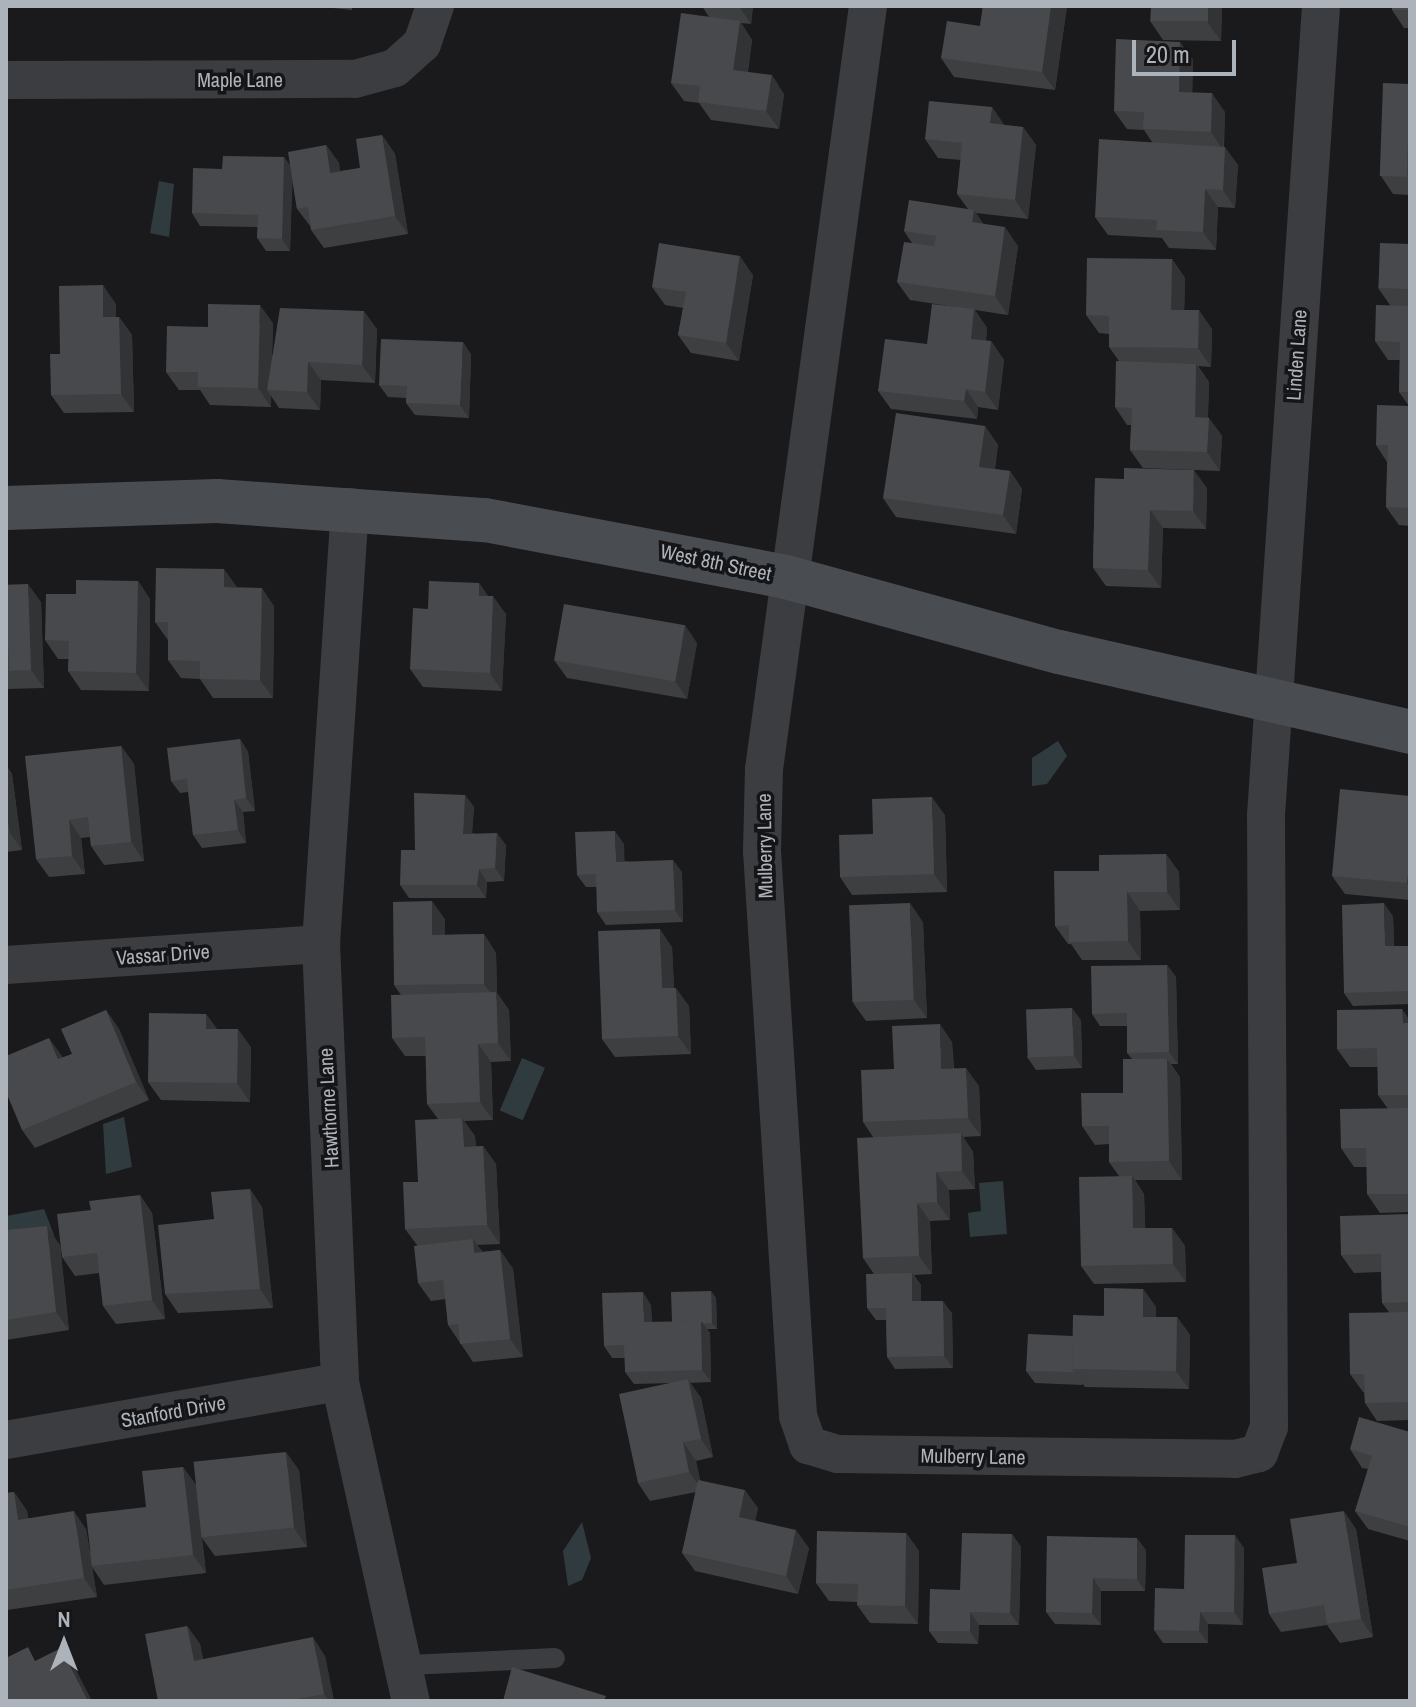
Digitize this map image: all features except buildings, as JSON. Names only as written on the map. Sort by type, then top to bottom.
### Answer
[{"type":"street","name":"Maple Lane","points":[[6,80],[355,79],[395,68],[422,44],[435,6]]},
{"type":"street","points":[[786,577],[868,6]]},
{"type":"street","name":"Linden Lane","points":[[1271,704],[1321,6]]},
{"type":"street","name":"West 8th Street","points":[[6,508],[118,501],[350,507],[591,537],[786,577],[1271,704],[1410,732]]},
{"type":"street","name":"Hawthorne Lane","points":[[350,507],[321,944],[340,1382],[409,1683]]},
{"type":"street","name":"Mulberry Lane","points":[[786,577],[762,851],[798,1416],[808,1445],[838,1454],[1235,1459],[1259,1453],[1269,1427],[1271,704]]},
{"type":"street","name":"Vassar Drive","points":[[6,965],[321,944]]},
{"type":"street","name":"Stanford Drive","points":[[6,1440],[340,1382]]},
{"type":"lane","points":[[409,1683],[555,1658]]},
{"type":"shaded area","points":[[159,181],[174,184],[169,237],[150,233]]},
{"type":"shaded area","points":[[1058,741],[1067,756],[1047,784],[1032,786],[1032,758]]},
{"type":"shaded area","points":[[522,1058],[545,1068],[523,1120],[500,1110]]},
{"type":"shaded area","points":[[124,1117],[132,1167],[106,1174],[103,1124]]},
{"type":"shaded area","points":[[1003,1181],[1007,1234],[970,1237],[968,1213],[981,1211],[979,1183]]},
{"type":"shaded area","points":[[44,1209],[54,1235],[7,1234],[6,1216]]},
{"type":"shaded area","points":[[582,1522],[591,1558],[582,1580],[568,1586],[563,1551]]}]
